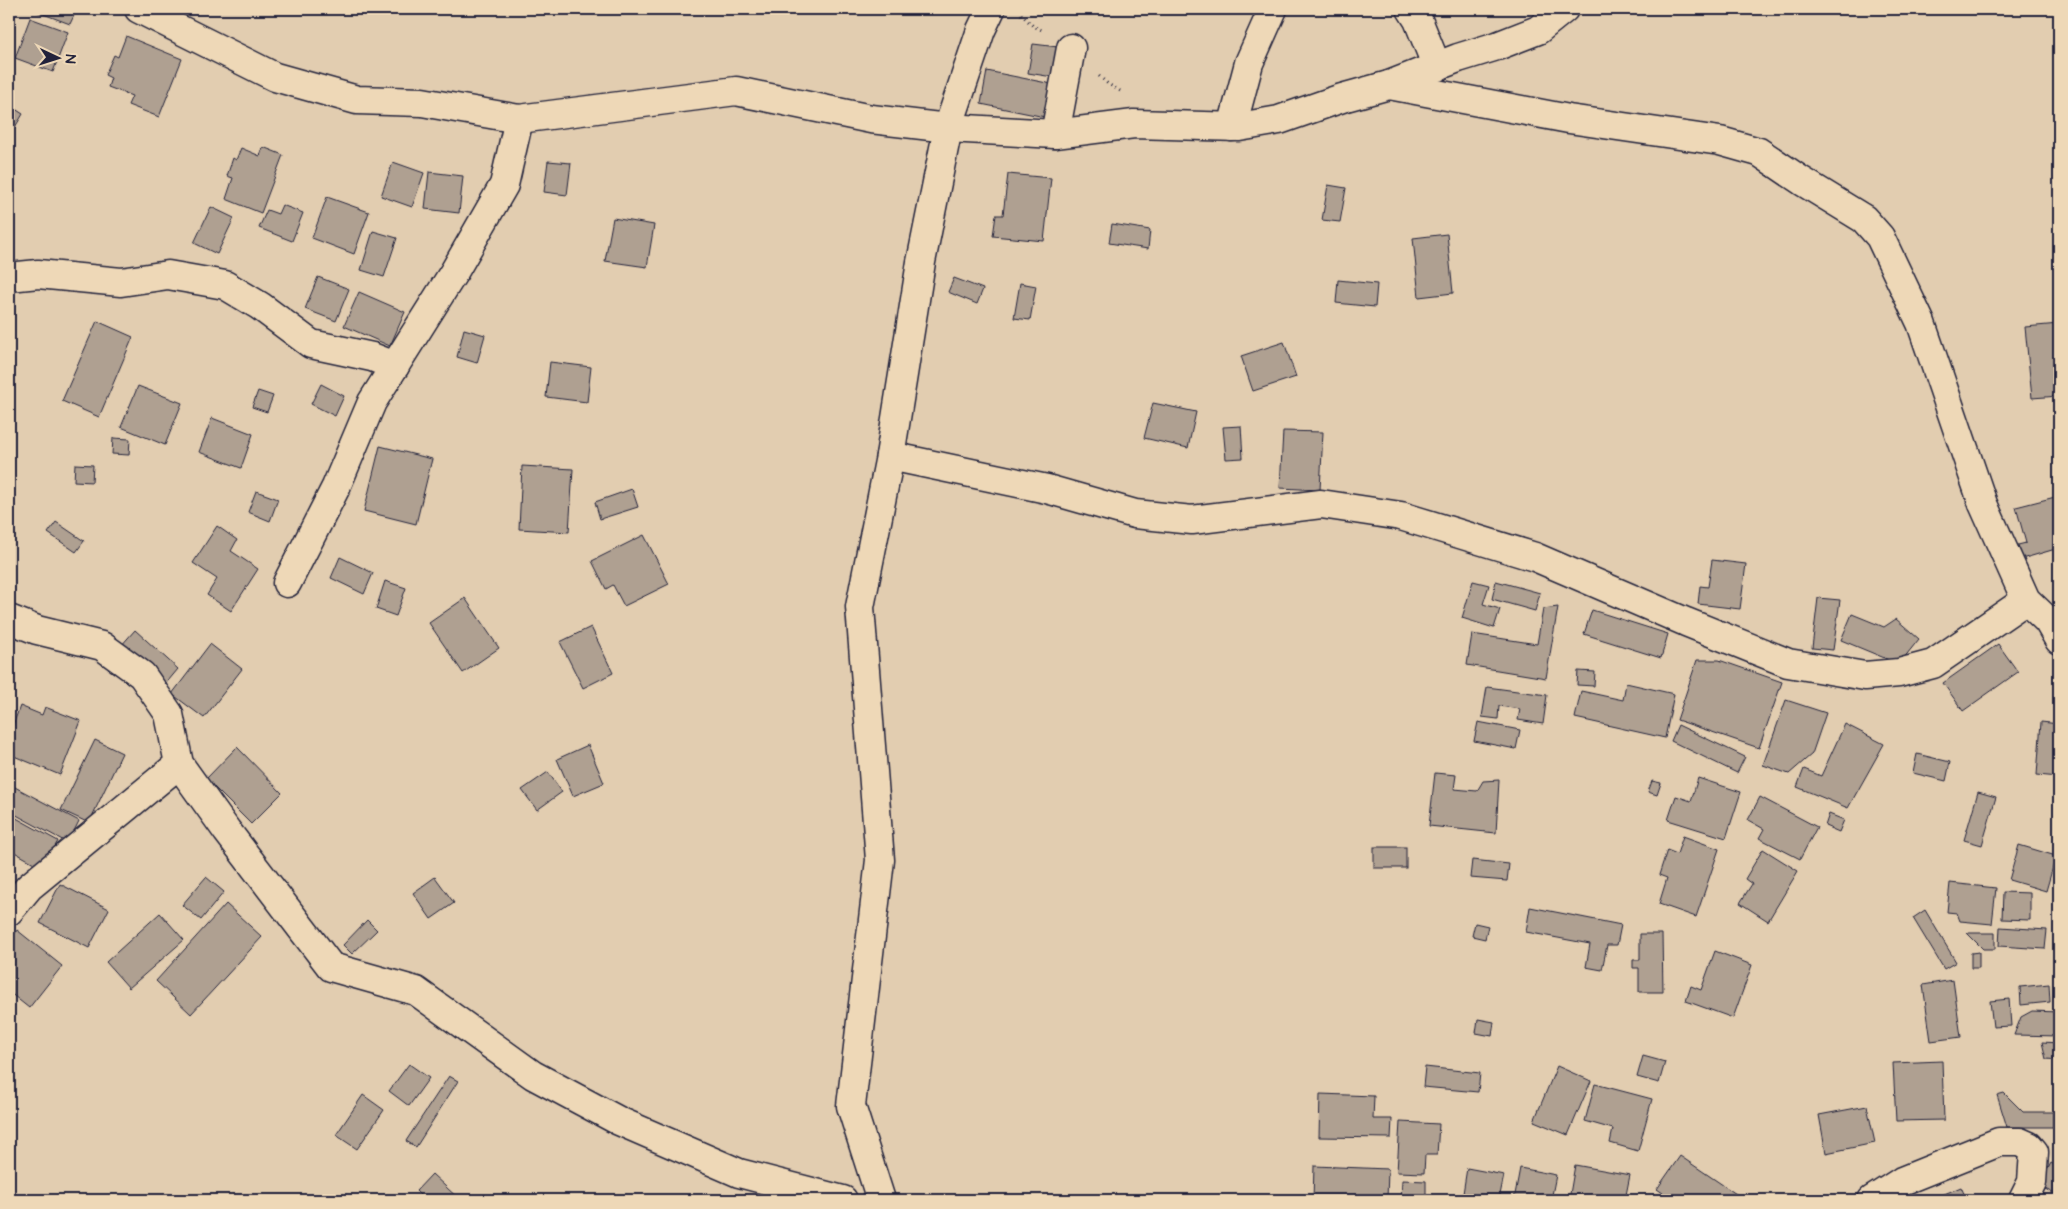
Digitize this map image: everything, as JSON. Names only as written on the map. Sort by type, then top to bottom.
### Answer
[{"type":"street","points":[[139,9],[275,77],[356,100],[422,102],[519,119],[736,91],[871,119],[948,128],[1055,134],[1134,124],[1232,127],[1279,120],[1342,98],[1389,85],[1497,46],[1538,30],[1564,9]]},
{"type":"street","points":[[882,1200],[851,1106],[880,860],[860,607],[890,456],[920,262],[948,128],[981,30],[991,9]]},
{"type":"street","points":[[1232,127],[1249,63],[1273,9]]},
{"type":"street","points":[[1411,9],[1418,20],[1437,67]]},
{"type":"street","points":[[1055,134],[1071,48]]},
{"type":"street","points":[[1389,85],[1569,119],[1720,140],[1759,152],[1864,219],[1880,237],[1921,323],[1983,504],[2026,600],[2048,621],[2059,640]]},
{"type":"street","points":[[287,583],[336,487],[372,402],[454,272],[504,185],[519,119]]},
{"type":"street","points":[[9,277],[38,274],[121,282],[168,275],[226,285],[260,306],[311,344],[372,357],[395,366]]},
{"type":"street","points":[[890,456],[1047,489],[1135,514],[1192,520],[1321,504],[1400,516],[1535,557],[1686,622],[1788,663],[1865,676],[1900,674],[1933,664],[2026,600]]},
{"type":"street","points":[[9,619],[37,630],[102,646],[142,675],[169,714],[179,764],[227,831],[332,967],[416,991],[533,1075],[619,1120],[739,1173],[843,1200]]},
{"type":"street","points":[[9,911],[29,887],[179,764]]},
{"type":"street","points":[[1872,1200],[1902,1181],[1999,1142],[2020,1142],[2029,1146],[2034,1152],[2032,1182],[2023,1200]]},
{"type":"building","points":[[30,9],[77,9],[70,24]]},
{"type":"building","points":[[30,18],[68,32],[53,72],[15,58]]},
{"type":"building","points":[[126,36],[182,59],[159,117],[128,105],[132,96],[108,87],[111,78],[105,75],[114,55],[118,57]]},
{"type":"building","points":[[1033,44],[1058,47],[1053,77],[1028,73]]},
{"type":"building","points":[[987,71],[1052,84],[1045,117],[981,104]]},
{"type":"building","points":[[9,105],[23,114],[9,137]]},
{"type":"building","points":[[263,147],[283,155],[261,213],[226,199],[233,178],[227,176],[233,158],[236,160],[241,148],[260,156]]},
{"type":"building","points":[[548,161],[571,163],[567,195],[544,192]]},
{"type":"building","points":[[393,162],[424,173],[412,207],[381,196]]},
{"type":"building","points":[[429,172],[463,176],[459,213],[425,209]]},
{"type":"building","points":[[1008,174],[1051,178],[1044,241],[993,236],[996,215],[1003,215]]},
{"type":"building","points":[[1328,185],[1346,188],[1340,222],[1322,220]]},
{"type":"building","points":[[327,197],[369,212],[354,254],[312,238]]},
{"type":"building","points":[[282,205],[303,213],[292,241],[259,228],[267,210],[278,214]]},
{"type":"building","points":[[211,207],[234,218],[217,254],[194,243]]},
{"type":"building","points":[[613,218],[654,225],[647,267],[605,261]]},
{"type":"building","points":[[1112,224],[1150,230],[1148,249],[1109,243]]},
{"type":"building","points":[[373,231],[397,238],[384,277],[361,270]]},
{"type":"building","points":[[1447,234],[1453,293],[1419,297],[1413,238]]},
{"type":"building","points":[[318,277],[349,289],[336,321],[305,309]]},
{"type":"building","points":[[954,278],[983,289],[977,304],[948,292]]},
{"type":"building","points":[[1338,280],[1377,284],[1375,307],[1336,303]]},
{"type":"building","points":[[1020,283],[1036,286],[1030,320],[1014,318]]},
{"type":"building","points":[[359,292],[405,312],[390,346],[344,326]]},
{"type":"building","points":[[97,321],[133,337],[99,417],[62,401]]},
{"type":"building","points":[[2059,324],[2059,396],[2032,398],[2025,327]]},
{"type":"building","points":[[464,329],[485,335],[477,363],[457,357]]},
{"type":"building","points":[[1284,342],[1296,377],[1253,391],[1241,356]]},
{"type":"building","points":[[550,362],[591,367],[587,402],[546,397]]},
{"type":"building","points":[[321,384],[344,396],[335,416],[311,404]]},
{"type":"building","points":[[138,386],[182,403],[165,445],[121,427]]},
{"type":"building","points":[[258,391],[273,396],[267,412],[252,407]]},
{"type":"building","points":[[1153,403],[1196,412],[1188,448],[1144,438]]},
{"type":"building","points":[[212,418],[253,434],[241,468],[199,452]]},
{"type":"building","points":[[1241,426],[1243,458],[1226,459],[1223,427]]},
{"type":"building","points":[[1283,431],[1323,432],[1320,490],[1280,488]]},
{"type":"building","points":[[113,438],[130,439],[129,455],[112,454]]},
{"type":"building","points":[[380,446],[432,459],[416,524],[364,511]]},
{"type":"building","points":[[75,464],[93,465],[92,482],[74,481]]},
{"type":"building","points":[[522,466],[573,469],[569,532],[519,529]]},
{"type":"building","points":[[632,489],[638,507],[600,519],[595,502]]},
{"type":"building","points":[[256,491],[278,499],[270,521],[248,512]]},
{"type":"building","points":[[2059,496],[2059,548],[2018,560],[2014,546],[2026,543],[2016,507]]},
{"type":"building","points":[[56,522],[84,541],[76,552],[48,533]]},
{"type":"building","points":[[217,526],[237,540],[231,551],[258,569],[231,611],[207,595],[217,579],[193,563]]},
{"type":"building","points":[[644,535],[669,584],[624,606],[613,585],[606,589],[592,561]]},
{"type":"building","points":[[340,557],[373,573],[364,594],[331,578]]},
{"type":"building","points":[[1712,560],[1746,564],[1740,609],[1698,604],[1700,586],[1708,587]]},
{"type":"building","points":[[385,581],[406,588],[396,616],[376,609]]},
{"type":"building","points":[[1473,581],[1489,585],[1483,604],[1500,609],[1494,628],[1462,618]]},
{"type":"building","points":[[1496,581],[1540,593],[1535,611],[1492,599]]},
{"type":"building","points":[[465,598],[499,648],[463,673],[429,623]]},
{"type":"building","points":[[1818,598],[1840,600],[1833,650],[1812,648]]},
{"type":"building","points":[[1558,607],[1546,678],[1467,665],[1472,634],[1537,644],[1543,609]]},
{"type":"building","points":[[1592,610],[1668,634],[1661,658],[1584,634]]},
{"type":"building","points":[[1852,614],[1884,627],[1896,619],[1919,639],[1899,664],[1841,640]]},
{"type":"building","points":[[591,627],[613,673],[583,688],[560,642]]},
{"type":"building","points":[[135,630],[178,669],[163,687],[120,647]]},
{"type":"building","points":[[210,644],[242,669],[204,718],[172,694]]},
{"type":"building","points":[[1998,644],[2018,672],[1963,711],[1943,683]]},
{"type":"building","points":[[1697,660],[1719,660],[1782,682],[1759,748],[1677,720]]},
{"type":"building","points":[[1578,671],[1595,672],[1594,686],[1577,685]]},
{"type":"building","points":[[1626,683],[1674,694],[1665,738],[1575,718],[1581,691],[1623,700]]},
{"type":"building","points":[[1487,687],[1547,695],[1543,724],[1518,720],[1520,709],[1499,706],[1498,719],[1482,717]]},
{"type":"building","points":[[1786,700],[1826,713],[1812,754],[1789,774],[1763,765]]},
{"type":"building","points":[[20,706],[42,715],[45,707],[81,721],[60,775],[9,754],[9,736]]},
{"type":"building","points":[[1478,722],[1520,730],[1516,749],[1474,741]]},
{"type":"building","points":[[2041,722],[2059,724],[2059,777],[2037,775]]},
{"type":"building","points":[[1845,724],[1884,744],[1848,808],[1797,787],[1804,769],[1821,776]]},
{"type":"building","points":[[1678,725],[1745,757],[1737,773],[1671,741]]},
{"type":"building","points":[[95,740],[122,753],[89,823],[61,810]]},
{"type":"building","points":[[588,745],[604,783],[573,796],[557,759]]},
{"type":"building","points":[[237,747],[282,793],[251,824],[206,779]]},
{"type":"building","points":[[1917,754],[1950,762],[1946,781],[1913,773]]},
{"type":"building","points":[[548,772],[562,792],[537,810],[522,790]]},
{"type":"building","points":[[1435,773],[1456,775],[1454,789],[1477,791],[1483,781],[1499,780],[1496,833],[1429,826]]},
{"type":"building","points":[[1698,778],[1741,792],[1726,838],[1668,820],[1676,796],[1691,801]]},
{"type":"building","points":[[1652,781],[1661,783],[1657,795],[1648,792]]},
{"type":"building","points":[[11,785],[79,821],[68,843],[9,811],[9,789]]},
{"type":"building","points":[[1978,792],[1996,797],[1982,845],[1964,840]]},
{"type":"building","points":[[1760,797],[1817,827],[1800,859],[1759,838],[1764,829],[1748,820]]},
{"type":"building","points":[[9,814],[58,841],[43,868],[9,849]]},
{"type":"building","points":[[1829,814],[1844,820],[1839,832],[1825,826]]},
{"type":"building","points":[[1683,836],[1719,849],[1696,917],[1659,904],[1667,878],[1659,875],[1667,850],[1677,854]]},
{"type":"building","points":[[2019,845],[2056,856],[2046,891],[2009,880]]},
{"type":"building","points":[[1374,847],[1406,847],[1406,868],[1374,868]]},
{"type":"building","points":[[1763,849],[1798,871],[1768,921],[1740,903],[1752,884],[1745,879]]},
{"type":"building","points":[[1472,860],[1509,864],[1507,881],[1470,878]]},
{"type":"building","points":[[206,877],[224,892],[201,920],[182,905]]},
{"type":"building","points":[[435,877],[454,903],[431,919],[413,893]]},
{"type":"building","points":[[1950,883],[1996,888],[1992,924],[1960,921],[1957,913],[1947,912]]},
{"type":"building","points":[[60,884],[109,909],[89,948],[40,923]]},
{"type":"building","points":[[2003,892],[2030,893],[2030,920],[2002,919]]},
{"type":"building","points":[[226,904],[262,937],[191,1014],[156,981]]},
{"type":"building","points":[[1530,907],[1621,925],[1617,945],[1607,945],[1602,970],[1586,967],[1590,944],[1526,932]]},
{"type":"building","points":[[1925,910],[1956,962],[1944,969],[1913,918]]},
{"type":"building","points":[[160,913],[184,940],[129,988],[106,962]]},
{"type":"building","points":[[367,920],[377,930],[352,954],[343,945]]},
{"type":"building","points":[[1475,923],[1488,926],[1485,939],[1472,936]]},
{"type":"building","points":[[2000,927],[2047,930],[2045,949],[1999,946]]},
{"type":"building","points":[[17,930],[62,966],[29,1008],[9,992],[9,942]]},
{"type":"building","points":[[1967,933],[1995,933],[1995,949],[1983,949]]},
{"type":"building","points":[[1640,934],[1662,934],[1663,992],[1639,992],[1639,968],[1633,968],[1633,960],[1640,960]]},
{"type":"building","points":[[1715,951],[1752,965],[1733,1018],[1686,1001],[1691,986],[1701,990]]},
{"type":"building","points":[[1979,952],[1979,968],[1971,968],[1971,953]]},
{"type":"building","points":[[1953,980],[1961,1037],[1931,1041],[1923,985]]},
{"type":"building","points":[[2049,984],[2050,1002],[2021,1005],[2020,987]]},
{"type":"building","points":[[2009,999],[2011,1026],[1993,1027],[1990,1001]]},
{"type":"building","points":[[2032,1011],[2059,1012],[2059,1036],[2014,1035],[2021,1017]]},
{"type":"building","points":[[1478,1019],[1494,1022],[1492,1036],[1476,1033]]},
{"type":"building","points":[[2042,1042],[2059,1043],[2059,1060],[2046,1059]]},
{"type":"building","points":[[1643,1056],[1665,1062],[1659,1083],[1637,1077]]},
{"type":"building","points":[[1942,1061],[1944,1120],[1896,1121],[1893,1063]]},
{"type":"building","points":[[409,1064],[429,1078],[409,1106],[389,1091]]},
{"type":"building","points":[[1557,1066],[1591,1081],[1568,1135],[1534,1121]]},
{"type":"building","points":[[1425,1067],[1480,1073],[1478,1092],[1423,1087]]},
{"type":"building","points":[[449,1076],[458,1081],[416,1147],[406,1141]]},
{"type":"building","points":[[1595,1084],[1652,1099],[1638,1151],[1610,1143],[1613,1129],[1585,1121]]},
{"type":"building","points":[[2004,1093],[2023,1112],[2053,1112],[2053,1127],[2007,1127],[1997,1095]]},
{"type":"building","points":[[1320,1094],[1374,1096],[1373,1119],[1392,1119],[1391,1138],[1319,1137]]},
{"type":"building","points":[[363,1095],[384,1110],[357,1149],[336,1135]]},
{"type":"building","points":[[1867,1106],[1875,1143],[1826,1153],[1819,1115]]},
{"type":"building","points":[[1400,1122],[1439,1124],[1437,1155],[1425,1155],[1424,1173],[1397,1172]]},
{"type":"building","points":[[1680,1156],[1742,1198],[1741,1200],[1673,1200],[1657,1189]]},
{"type":"building","points":[[2051,1163],[2059,1167],[2059,1196],[2039,1186]]},
{"type":"building","points":[[1575,1165],[1630,1175],[1625,1200],[1569,1200]]},
{"type":"building","points":[[1314,1166],[1388,1169],[1387,1200],[1313,1200]]},
{"type":"building","points":[[1467,1168],[1504,1175],[1499,1200],[1462,1200]]},
{"type":"building","points":[[1520,1168],[1556,1175],[1551,1200],[1514,1200]]},
{"type":"building","points":[[432,1174],[460,1200],[425,1200],[416,1191]]},
{"type":"building","points":[[1402,1180],[1426,1181],[1426,1200],[1401,1200]]},
{"type":"building","points":[[1961,1187],[1967,1200],[1930,1200]]}]
